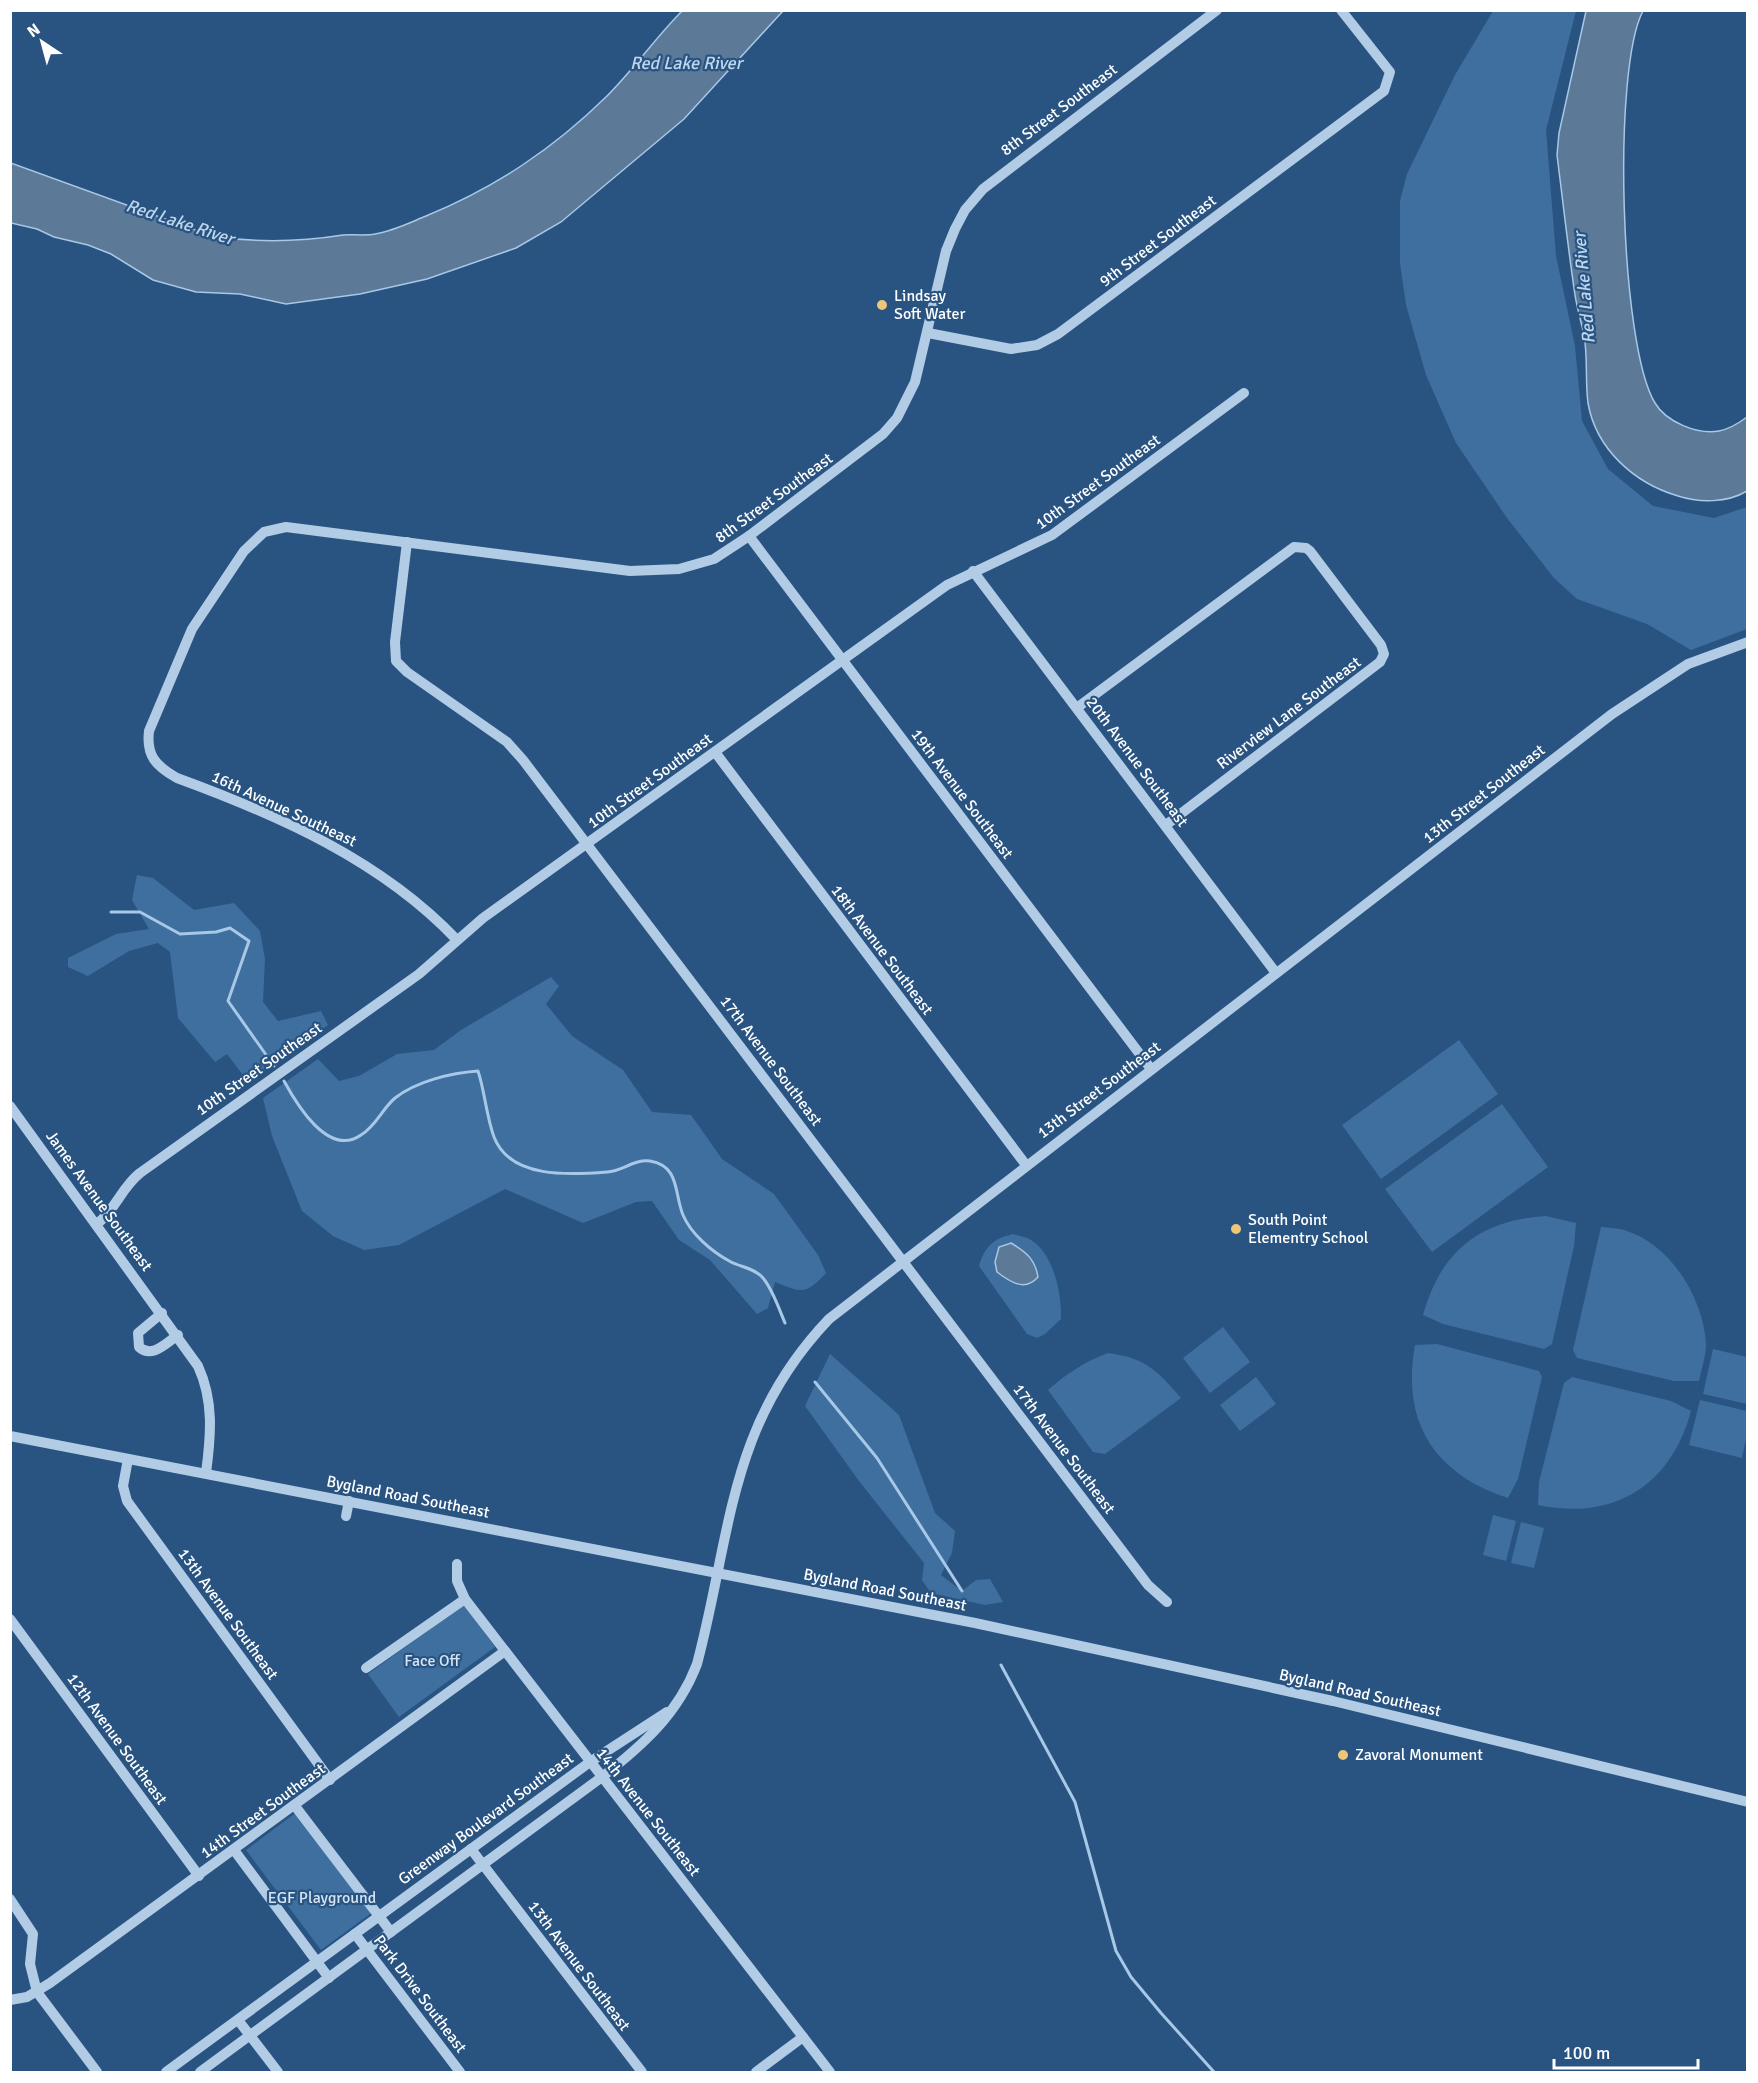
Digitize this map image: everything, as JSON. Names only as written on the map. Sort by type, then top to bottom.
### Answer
[{"type":"street","name":"8th Street Southeast","points":[[150,756],[147,746],[149,731],[184,644],[254,539],[274,528],[285,527],[593,567],[656,572],[679,570],[714,559],[749,536],[883,434],[897,418],[912,390],[928,333],[946,251],[965,210],[983,189],[1217,10]]},
{"type":"street","name":"9th Street Southeast","points":[[928,333],[1011,349],[1037,345],[1058,334],[1384,91],[1390,72],[1341,10]]},
{"type":"street","name":"10th Street Southeast","points":[[97,1224],[112,1211],[127,1185],[140,1173],[419,974],[457,940],[587,844],[947,585],[973,570],[1052,535],[1244,393]]},
{"type":"street","name":"19th Avenue Southeast","points":[[749,536],[1151,1069]]},
{"type":"street","name":"17th Avenue Southeast","points":[[406,542],[395,642],[396,661],[407,672],[507,742],[587,844],[1148,1585],[1167,1602]]},
{"type":"street","name":"Riverview Lane Southeast","points":[[1078,707],[1294,547],[1306,548],[1310,551],[1381,645],[1384,654],[1380,662],[1166,825]]},
{"type":"street","name":"20th Avenue Southeast","points":[[973,570],[1276,973]]},
{"type":"street","name":"13th Street Southeast","points":[[717,1572],[740,1472],[757,1424],[777,1385],[796,1356],[829,1319],[1612,714],[1688,664],[1748,642]]},
{"type":"street","name":"18th Avenue Southeast","points":[[715,752],[1026,1165]]},
{"type":"street","name":"16th Avenue Southeast","points":[[150,756],[164,770],[177,778],[293,827],[359,861],[403,891],[457,940]]},
{"type":"street","name":"James Avenue Southeast","points":[[10,1106],[178,1335],[198,1366],[209,1393],[211,1410],[206,1473]]},
{"type":"street","points":[[162,1314],[138,1333],[139,1347],[143,1351],[155,1351],[178,1335]]},
{"type":"street","name":"Bygland Road Southeast","points":[[10,1436],[952,1618],[1227,1677],[1748,1802]]},
{"type":"street","name":"13th Avenue Southeast","points":[[128,1458],[123,1486],[127,1501],[330,1780]]},
{"type":"street","points":[[346,1516],[349,1501]]},
{"type":"street","name":"14th Avenue Southeast","points":[[457,1564],[457,1581],[465,1599],[830,2073]]},
{"type":"street","name":"Greenway Boulevard Southeast","points":[[200,2073],[602,1777],[660,1728],[680,1700],[697,1664],[717,1572]]},
{"type":"street","points":[[366,1668],[465,1599]]},
{"type":"street","name":"12th Avenue Southeast","points":[[10,1619],[199,1875]]},
{"type":"street","name":"14th Street Southeast","points":[[37,1992],[505,1651]]},
{"type":"street","name":"Greenway Boulevard Southeast","points":[[166,2073],[590,1762],[652,1723],[680,1700]]},
{"type":"street","name":"Park Drive Southeast","points":[[295,1806],[391,1932]]},
{"type":"street","name":"13th Avenue Southeast","points":[[471,1849],[642,2073]]},
{"type":"street","points":[[234,1850],[329,1978]]},
{"type":"street","points":[[10,1899],[33,1934],[30,1964],[37,1992],[97,2073]]},
{"type":"street","name":"Park Drive Southeast","points":[[355,1934],[460,2073]]},
{"type":"street","points":[[10,2000],[37,1992]]},
{"type":"street","points":[[238,2020],[278,2073]]},
{"type":"street","points":[[756,2073],[803,2037]]},
{"type":"green space","points":[[1493,11],[1576,11],[1546,130],[1556,256],[1575,346],[1582,421],[1608,469],[1653,506],[1714,518],[1747,507],[1747,629],[1691,650],[1647,624],[1577,599],[1554,578],[1507,518],[1456,443],[1426,375],[1406,305],[1400,263],[1400,201],[1407,174],[1455,75]]},
{"type":"green space","points":[[137,875],[153,878],[194,910],[234,903],[260,931],[265,959],[263,1002],[278,1021],[321,1011],[328,1025],[249,1083],[227,1054],[215,1062],[178,1018],[170,952],[158,943],[129,951],[88,976],[68,967],[68,958],[116,934],[149,929],[132,900]]},
{"type":"green space","points":[[551,977],[559,986],[546,1004],[572,1036],[623,1070],[652,1112],[691,1115],[722,1159],[774,1194],[818,1255],[826,1273],[813,1285],[798,1290],[775,1282],[768,1308],[757,1314],[710,1260],[679,1240],[652,1201],[636,1202],[583,1223],[505,1189],[399,1245],[364,1250],[333,1236],[302,1211],[272,1136],[263,1098],[318,1059],[339,1081],[359,1076],[397,1054],[434,1050],[461,1030]]},
{"type":"green space","points":[[1459,1040],[1498,1094],[1381,1179],[1342,1125]]},
{"type":"green space","points":[[1502,1104],[1548,1167],[1432,1252],[1385,1189]]},
{"type":"green space","points":[[1546,1216],[1576,1223],[1574,1246],[1552,1344],[1544,1349],[1443,1324],[1423,1315],[1440,1273],[1466,1243],[1482,1232],[1501,1224]]},
{"type":"green space","points":[[1601,1227],[1624,1230],[1641,1237],[1670,1260],[1682,1276],[1692,1292],[1704,1327],[1706,1349],[1699,1381],[1674,1381],[1577,1358],[1573,1350]]},
{"type":"green space","points":[[1013,1234],[1029,1239],[1039,1246],[1051,1265],[1058,1287],[1061,1319],[1045,1334],[1037,1338],[1027,1334],[979,1266],[984,1253],[991,1244]]},
{"type":"green space","points":[[1223,1327],[1250,1362],[1210,1393],[1183,1358]]},
{"type":"green space","points":[[1437,1344],[1539,1371],[1542,1377],[1518,1479],[1508,1498],[1482,1488],[1460,1475],[1442,1459],[1428,1441],[1419,1421],[1413,1398],[1412,1373],[1415,1345]]},
{"type":"green space","points":[[1713,1349],[1747,1357],[1747,1404],[1703,1394]]},
{"type":"green space","points":[[1108,1353],[1141,1362],[1165,1380],[1181,1398],[1105,1454],[1093,1452],[1048,1390],[1076,1369]]},
{"type":"green space","points":[[830,1354],[899,1415],[935,1513],[955,1531],[952,1553],[941,1575],[962,1591],[976,1580],[990,1579],[1003,1602],[985,1605],[931,1593],[922,1580],[924,1563],[859,1481],[805,1406]]},
{"type":"green space","points":[[1256,1377],[1276,1404],[1240,1431],[1220,1405]]},
{"type":"green space","points":[[1572,1377],[1671,1401],[1691,1411],[1682,1437],[1669,1460],[1654,1478],[1635,1492],[1614,1502],[1591,1508],[1565,1509],[1538,1505],[1539,1482],[1564,1383]]},
{"type":"green space","points":[[1700,1400],[1747,1411],[1747,1434],[1742,1458],[1689,1445]]},
{"type":"green space","points":[[1493,1515],[1516,1521],[1506,1561],[1483,1555]]},
{"type":"green space","points":[[1521,1522],[1544,1528],[1534,1568],[1511,1563]]},
{"type":"green space","name":"Face Off","points":[[464,1605],[495,1647],[399,1717],[368,1674]]},
{"type":"green space","name":"EGF Playground","points":[[297,1812],[374,1911],[321,1950],[246,1850]]},
{"type":"water","name":"Red Lake River","points":[[683,10],[783,11],[684,119],[561,222],[516,248],[427,279],[360,294],[286,304],[240,294],[196,292],[153,280],[111,254],[88,245],[11,223],[11,163],[212,236],[278,241],[343,235],[371,235],[388,231],[452,205],[500,179],[544,150],[607,96]]},
{"type":"water","name":"Red Lake River","points":[[1586,11],[1643,11],[1633,42],[1627,89],[1624,145],[1624,207],[1634,326],[1643,372],[1655,403],[1667,416],[1683,426],[1711,432],[1726,429],[1747,417],[1747,491],[1731,498],[1704,501],[1686,498],[1646,482],[1632,473],[1608,449],[1592,420],[1587,394],[1584,335],[1575,295],[1557,155],[1559,133]]},
{"type":"water","points":[[1011,1243],[1032,1261],[1038,1277],[1033,1282],[1018,1284],[997,1272],[995,1262],[999,1247]]},
{"type":"waterway","points":[[111,912],[140,912],[180,934],[216,932],[230,928],[249,941],[228,1001],[274,1066]]},
{"type":"waterway","points":[[284,1081],[296,1102],[315,1125],[325,1134],[337,1139],[349,1140],[366,1131],[390,1102],[413,1087],[435,1079],[478,1071],[494,1137],[502,1151],[513,1161],[543,1171],[576,1174],[613,1171],[644,1161],[667,1168],[674,1182],[683,1215],[691,1229],[717,1253],[760,1275],[773,1294],[785,1323]]},
{"type":"waterway","points":[[815,1382],[877,1458],[962,1591]]},
{"type":"waterway","points":[[1001,1665],[1075,1802],[1116,1951],[1131,1977],[1214,2072]]},
{"type":"place","name":"Lindsay Soft Water","points":[[882,305]]},
{"type":"place","name":"South Point Elementry School","points":[[1236,1229]]},
{"type":"place","name":"Zavoral Monument","points":[[1343,1755]]}]
